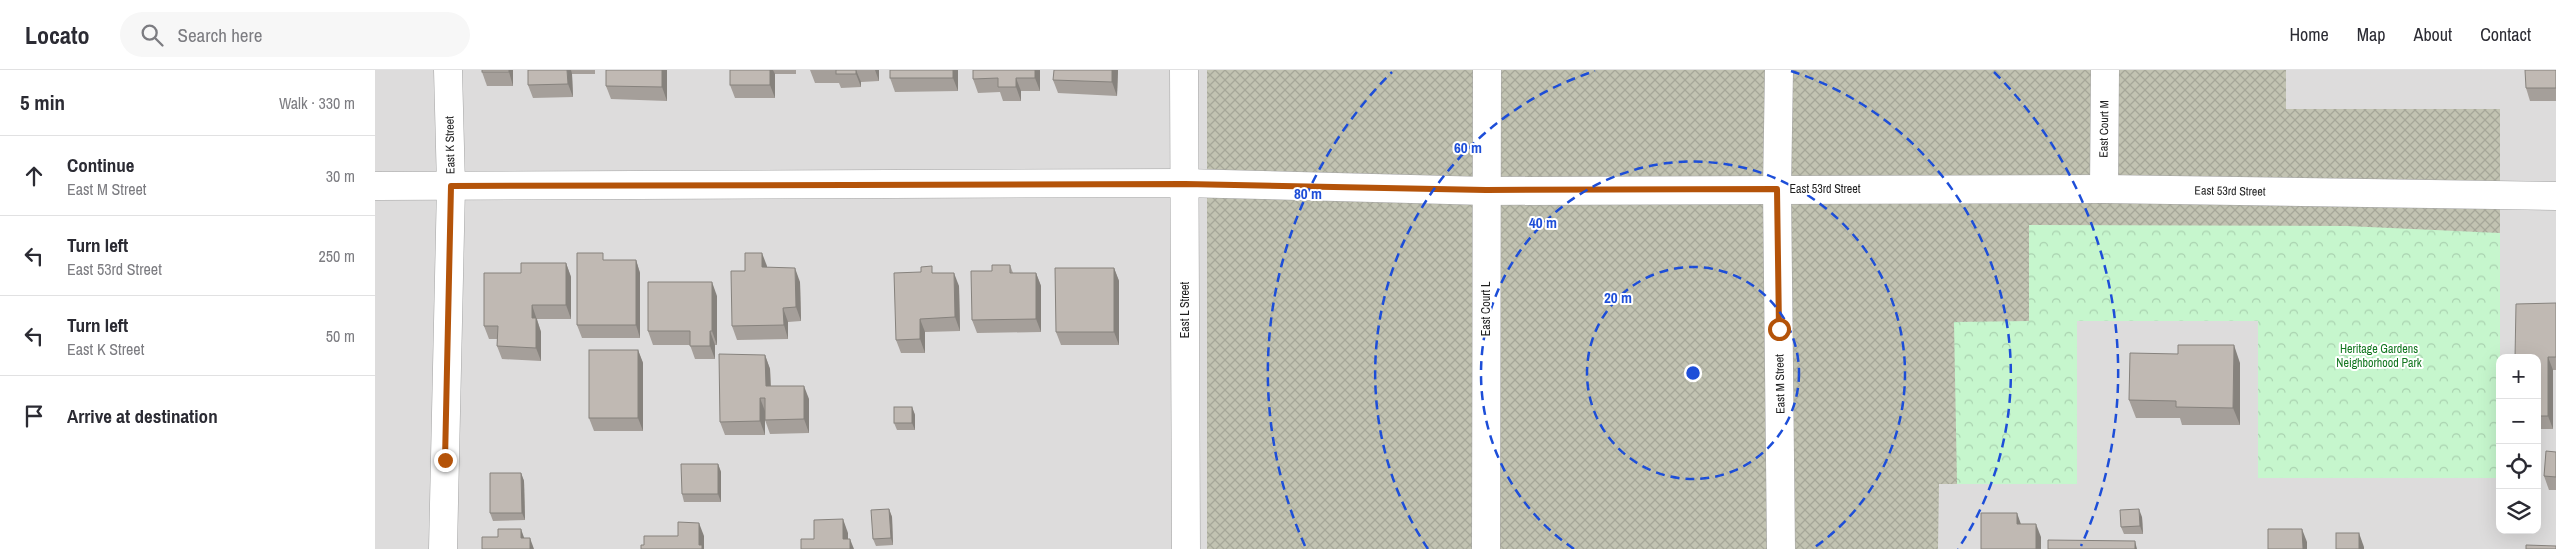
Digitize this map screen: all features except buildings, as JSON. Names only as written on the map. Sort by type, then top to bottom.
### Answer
[{"type":"street","name":"East K Street","points":[[443,549],[451,186],[448,70]]},
{"type":"street","name":"East L Street","points":[[1184,70],[1186,549]]},
{"type":"street","name":"East Court L","points":[[1486,549],[1487,70]]},
{"type":"street","name":"East M Street","points":[[1779,70],[1777,189],[1781,549]]},
{"type":"street","name":"East Court M","points":[[2103,189],[2105,70]]},
{"type":"street","name":"East 53rd Street","points":[[375,186],[1185,184],[1486,190],[2103,189],[2556,196]]},
{"type":"shaded area","points":[[375,70],[2556,70],[2556,549],[375,549]]},
{"type":"shaded area","points":[[1207,70],[2286,70],[2286,109],[2500,109],[2500,354],[2496,354],[2496,478],[2258,478],[2258,321],[2077,321],[2077,484],[1939,484],[1938,549],[1207,549]]},
{"type":"green space","name":"Heritage Gardens Neighborhood Park","points":[[2029,225],[2347,226],[2500,233],[2500,354],[2496,354],[2496,478],[2258,478],[2258,321],[2077,321],[2077,484],[1957,484],[1954,322],[2029,321]]},
{"type":"route","points":[[445,460],[451,186],[1185,184],[1486,190],[1777,189],[1779,329]]}]
